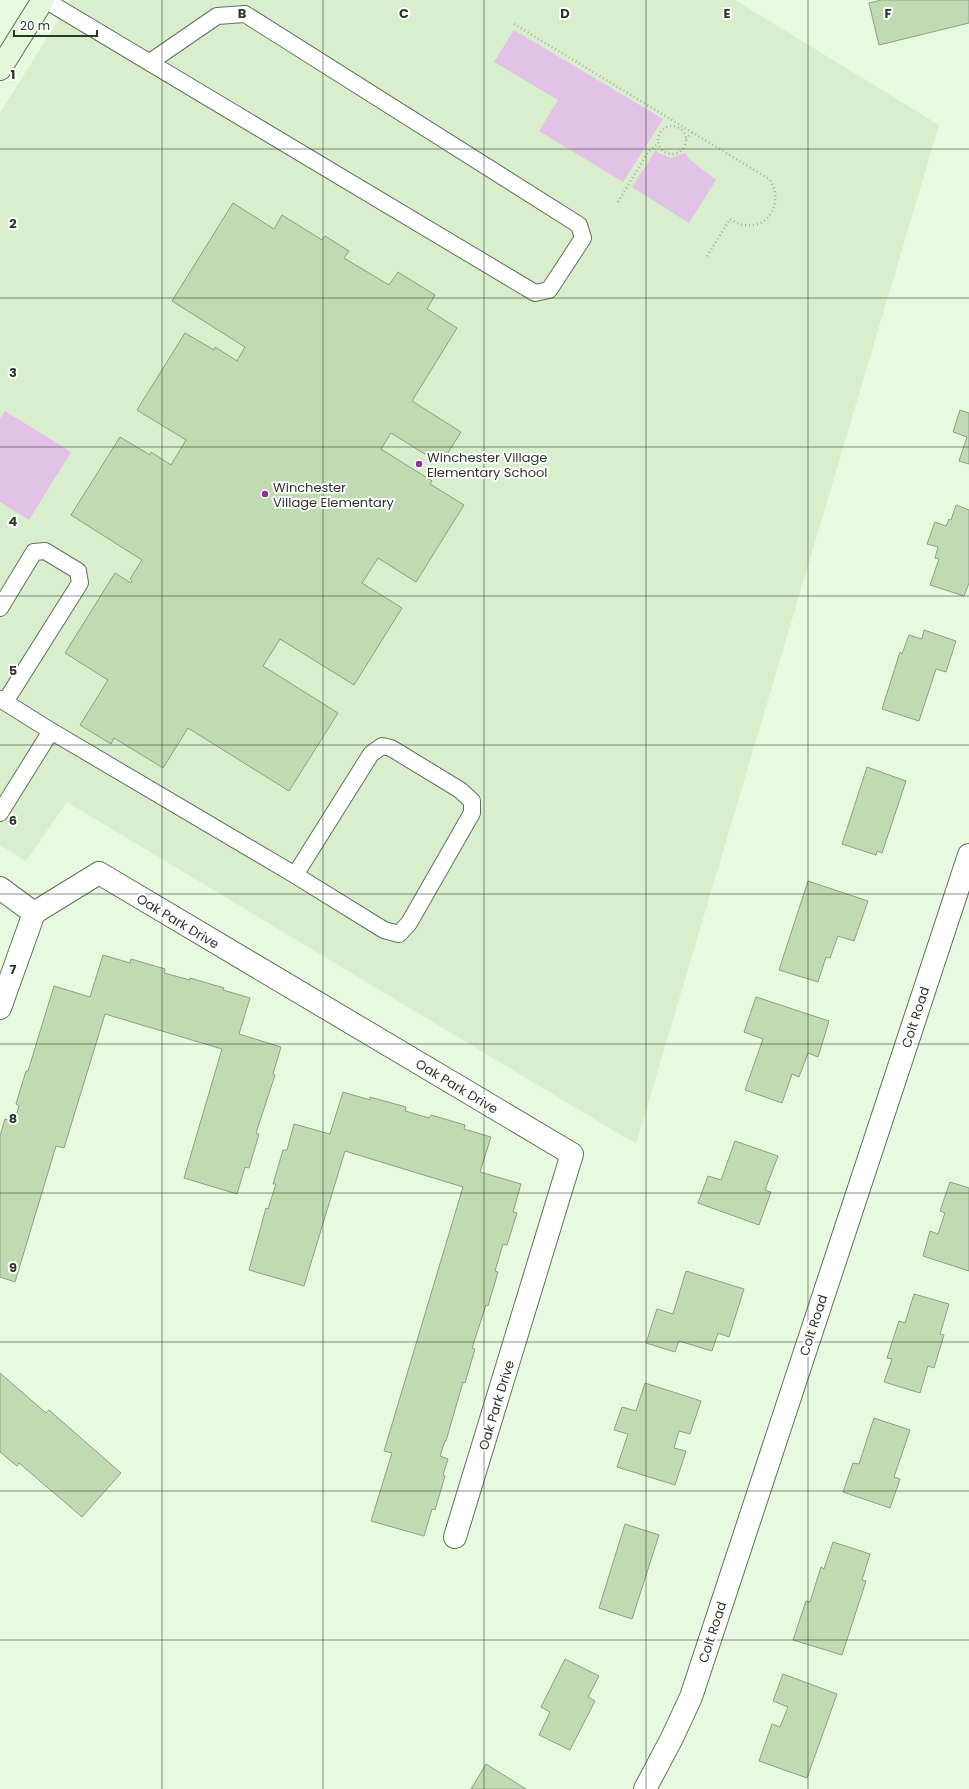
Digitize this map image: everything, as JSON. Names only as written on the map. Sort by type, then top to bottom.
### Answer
[{"type":"street","points":[[0,69],[44,0]]},
{"type":"street","name":"Colt Road","points":[[645,1789],[672,1738],[691,1697],[969,855]]},
{"type":"street","name":"Oak Park Drive","points":[[34,913],[99,873],[572,1154],[455,1537]]},
{"type":"street","points":[[0,888],[34,913],[0,1008]]},
{"type":"lane","points":[[44,0],[536,293],[549,290],[583,238],[578,225],[245,14],[217,16],[150,62]]},
{"type":"lane","points":[[0,608],[34,552],[45,551],[78,571],[80,583],[3,700],[384,930],[399,934],[409,923],[472,813],[472,801],[460,790],[391,748],[382,746],[371,754],[295,875]]},
{"type":"lane","points":[[0,813],[51,730]]},
{"type":"path","points":[[514,24],[764,175],[774,185],[776,193],[775,208],[766,220],[756,225],[746,226],[730,220],[706,258]]},
{"type":"path","points":[[671,119],[658,135],[658,142],[662,150],[667,153],[672,154],[682,149],[686,139],[693,132]]},
{"type":"path","points":[[666,127],[677,126],[682,129],[686,139]]},
{"type":"path","points":[[618,202],[648,152],[658,142]]},
{"type":"shaded area","name":"Winchester Village Elementary School","points":[[71,0],[735,0],[939,125],[636,1144],[67,802],[26,861],[0,845],[0,113]]},
{"type":"shaded area","points":[[514,30],[663,119],[623,182],[539,131],[558,100],[494,62]]},
{"type":"shaded area","points":[[656,150],[658,153],[671,158],[685,153],[689,159],[716,180],[689,223],[632,187]]},
{"type":"shaded area","points":[[5,411],[71,452],[29,520],[0,502],[0,419]]},
{"type":"building","points":[[881,0],[969,0],[969,23],[879,45],[869,3]]},
{"type":"building","name":"Winchester Village Elementary","points":[[233,203],[274,229],[282,215],[322,240],[325,236],[349,251],[344,258],[389,285],[398,272],[435,295],[427,309],[457,328],[412,401],[461,432],[441,464],[391,433],[381,449],[432,481],[430,484],[464,505],[416,582],[378,558],[362,583],[402,608],[354,685],[280,639],[263,666],[338,713],[289,791],[188,728],[163,768],[114,738],[111,744],[80,725],[108,680],[65,653],[115,573],[131,583],[132,581],[130,579],[142,560],[71,515],[120,437],[150,455],[151,452],[171,465],[186,440],[137,410],[185,333],[214,350],[215,347],[237,361],[245,347],[172,301]]},
{"type":"building","points":[[960,410],[969,413],[969,464],[959,461],[967,437],[953,432]]},
{"type":"building","points":[[956,505],[969,510],[969,583],[964,596],[930,585],[939,559],[935,558],[938,547],[927,544],[935,522],[946,526],[949,519],[951,520]]},
{"type":"building","points":[[924,630],[956,641],[946,672],[936,669],[919,721],[882,709],[900,652],[902,654],[909,635],[922,639]]},
{"type":"building","points":[[867,767],[906,781],[882,853],[877,851],[876,855],[842,844]]},
{"type":"building","points":[[808,881],[868,901],[854,941],[838,936],[830,958],[826,957],[818,982],[779,970]]},
{"type":"building","points":[[103,955],[130,963],[131,959],[165,969],[164,973],[190,980],[190,978],[224,988],[223,990],[250,998],[239,1034],[281,1047],[273,1074],[275,1075],[256,1133],[259,1134],[249,1168],[245,1167],[237,1194],[184,1178],[222,1049],[105,1014],[64,1148],[56,1146],[15,1282],[0,1277],[0,1136],[5,1119],[14,1122],[19,1106],[16,1104],[26,1071],[28,1071],[54,986],[90,997]]},
{"type":"building","points":[[756,997],[829,1021],[818,1057],[808,1053],[799,1077],[792,1074],[782,1103],[745,1090],[763,1039],[744,1032]]},
{"type":"building","points":[[343,1092],[370,1100],[370,1097],[406,1107],[405,1111],[429,1118],[431,1115],[465,1125],[464,1129],[491,1137],[480,1172],[521,1184],[513,1212],[517,1213],[507,1245],[503,1244],[495,1271],[498,1272],[488,1306],[486,1305],[472,1348],[475,1349],[465,1383],[463,1382],[446,1441],[440,1456],[448,1459],[443,1475],[445,1476],[435,1510],[432,1509],[424,1536],[371,1521],[392,1453],[384,1451],[463,1187],[345,1151],[304,1286],[249,1270],[266,1208],[268,1209],[276,1184],[273,1184],[283,1150],[287,1150],[294,1124],[330,1134]]},
{"type":"building","points":[[735,1141],[778,1156],[765,1190],[771,1192],[759,1225],[698,1203],[708,1176],[721,1180]]},
{"type":"building","points":[[950,1182],[969,1188],[969,1271],[923,1256],[930,1231],[938,1234],[945,1213],[940,1211]]},
{"type":"building","points":[[686,1271],[744,1289],[729,1337],[718,1333],[712,1351],[679,1341],[675,1352],[646,1343],[657,1309],[673,1314]]},
{"type":"building","points":[[914,1294],[949,1304],[940,1334],[944,1335],[934,1368],[928,1366],[920,1393],[884,1382],[892,1359],[887,1358],[899,1321],[905,1323]]},
{"type":"building","points":[[0,1373],[46,1413],[49,1410],[121,1473],[82,1517],[19,1463],[17,1466],[0,1452]]},
{"type":"building","points":[[645,1383],[701,1401],[690,1434],[679,1431],[674,1448],[686,1451],[675,1485],[617,1467],[628,1434],[614,1430],[622,1407],[636,1411]]},
{"type":"building","points":[[874,1418],[910,1430],[894,1477],[900,1479],[890,1508],[843,1492],[853,1463],[859,1464]]},
{"type":"building","points":[[625,1524],[659,1535],[632,1619],[599,1608]]},
{"type":"building","points":[[833,1542],[870,1554],[862,1580],[866,1581],[842,1655],[793,1640],[806,1601],[810,1602],[821,1567],[824,1569]]},
{"type":"building","points":[[565,1659],[599,1676],[588,1697],[595,1701],[570,1750],[539,1735],[550,1712],[541,1707]]},
{"type":"building","points":[[783,1674],[837,1694],[807,1778],[759,1761],[772,1724],[780,1727],[788,1707],[773,1701]]},
{"type":"building","points":[[486,1764],[526,1789],[471,1789]]},
{"type":"place","name":"Winchester Village Elementary School","points":[[419,464]]},
{"type":"place","name":"Winchester Village Elementary","points":[[265,494]]}]
